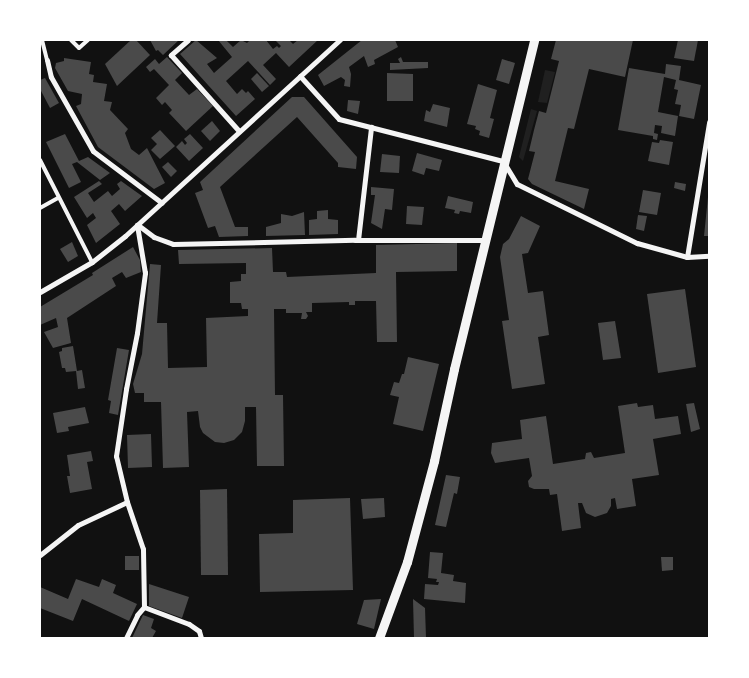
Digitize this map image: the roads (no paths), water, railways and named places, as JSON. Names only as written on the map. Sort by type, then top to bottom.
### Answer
[{"type":"street","points":[[188,40],[171,55],[239,131]]},
{"type":"street","points":[[40,292],[92,262],[137,225],[340,40]]},
{"type":"street","points":[[379,638],[407,562],[432,470],[485,240],[534,40]]},
{"type":"street","points":[[47,60],[51,77],[93,151],[162,202]]},
{"type":"street","points":[[300,76],[339,119],[504,161],[517,184],[637,243],[687,256],[709,256]]},
{"type":"street","points":[[687,256],[709,122]]},
{"type":"street","points":[[358,240],[371,127]]},
{"type":"street","points":[[137,225],[154,237],[173,244],[358,240],[485,240]]},
{"type":"street","points":[[126,638],[137,615],[144,607],[143,549],[126,502],[116,456],[145,273],[137,225]]},
{"type":"street","points":[[40,555],[78,525],[126,502]]},
{"type":"street","points":[[144,607],[189,624],[199,631],[201,638]]},
{"type":"lane","points":[[42,40],[47,60]]},
{"type":"lane","points":[[71,40],[79,48],[88,40]]},
{"type":"lane","points":[[40,160],[92,262]]},
{"type":"lane","points":[[40,208],[58,198]]}]
